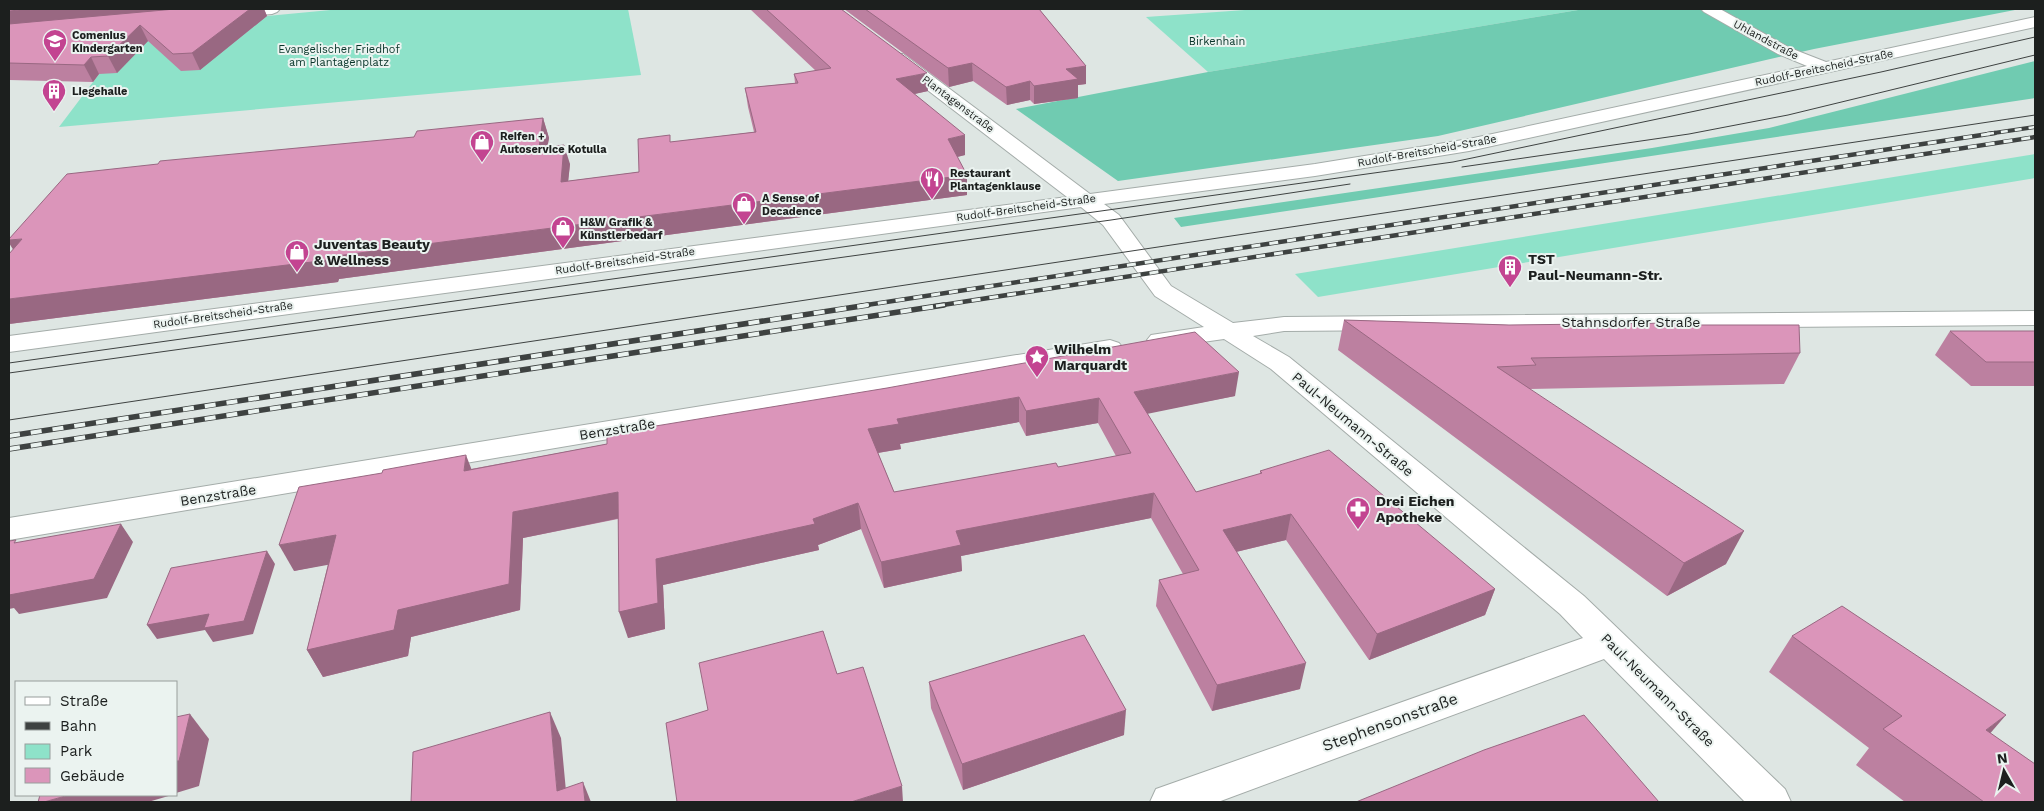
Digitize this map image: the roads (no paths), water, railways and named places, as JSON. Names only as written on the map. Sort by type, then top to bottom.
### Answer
[{"type":"street","points":[[208,15],[272,9]]},
{"type":"street","name":"Uhlandstraße","points":[[1709,9],[1784,51],[1825,68]]},
{"type":"street","name":"Rudolf-Breitscheid-Straße","points":[[9,344],[1315,170],[1469,145],[2035,22]]},
{"type":"street","name":"Plantagenstraße","points":[[885,49],[1084,200]]},
{"type":"street","name":"Paul-Neumann-Straße","points":[[1084,200],[1111,220],[1163,291],[1280,363],[1572,605],[1771,802]]},
{"type":"street","name":"Stahnsdorfer Straße","points":[[1226,330],[1284,324],[2035,318]]},
{"type":"street","name":"Benzstraße","points":[[9,529],[1226,330]]},
{"type":"street","name":"Stephensonstraße","points":[[1170,802],[1610,642]]},
{"type":"tram line","points":[[9,363],[1453,162],[1881,72],[2035,37]]},
{"type":"tram line","points":[[1462,167],[1689,134],[1788,115],[2035,55]]},
{"type":"tram line","points":[[9,420],[2035,115]]},
{"type":"tram line","points":[[9,373],[1111,220],[1350,184]]},
{"type":"railway","points":[[1987,134],[2035,127]]},
{"type":"railway","points":[[860,306],[1995,133]]},
{"type":"railway","points":[[936,306],[2035,137]]},
{"type":"railway","points":[[9,436],[868,305]]},
{"type":"railway","points":[[9,449],[944,305]]},
{"type":"place","name":"Comenius Kindergarten","points":[[55,62]]},
{"type":"place","name":"Liegehalle","points":[[54,112]]},
{"type":"place","name":"Reifen + Autoservice Kotulla","points":[[482,163]]},
{"type":"place","name":"Restaurant Plantagenklause","points":[[932,200]]},
{"type":"place","name":"A Sense of Decadence","points":[[744,225]]},
{"type":"place","name":"H&W Grafik & Künstlerbedarf","points":[[563,249]]},
{"type":"place","name":"Juventas Beauty & Wellness","points":[[297,273]]},
{"type":"place","name":"TST Paul-Neumann-Str.","points":[[1510,288]]},
{"type":"place","name":"Wilhelm Marquardt","points":[[1037,378]]},
{"type":"place","name":"Drei Eichen Apotheke","points":[[1358,530]]},
{"type":"park label","name":"Birkenhain","points":[[1217,41]]},
{"type":"park label","name":"Evangelischer Friedhof am Plantagenplatz","points":[[339,55]]}]
